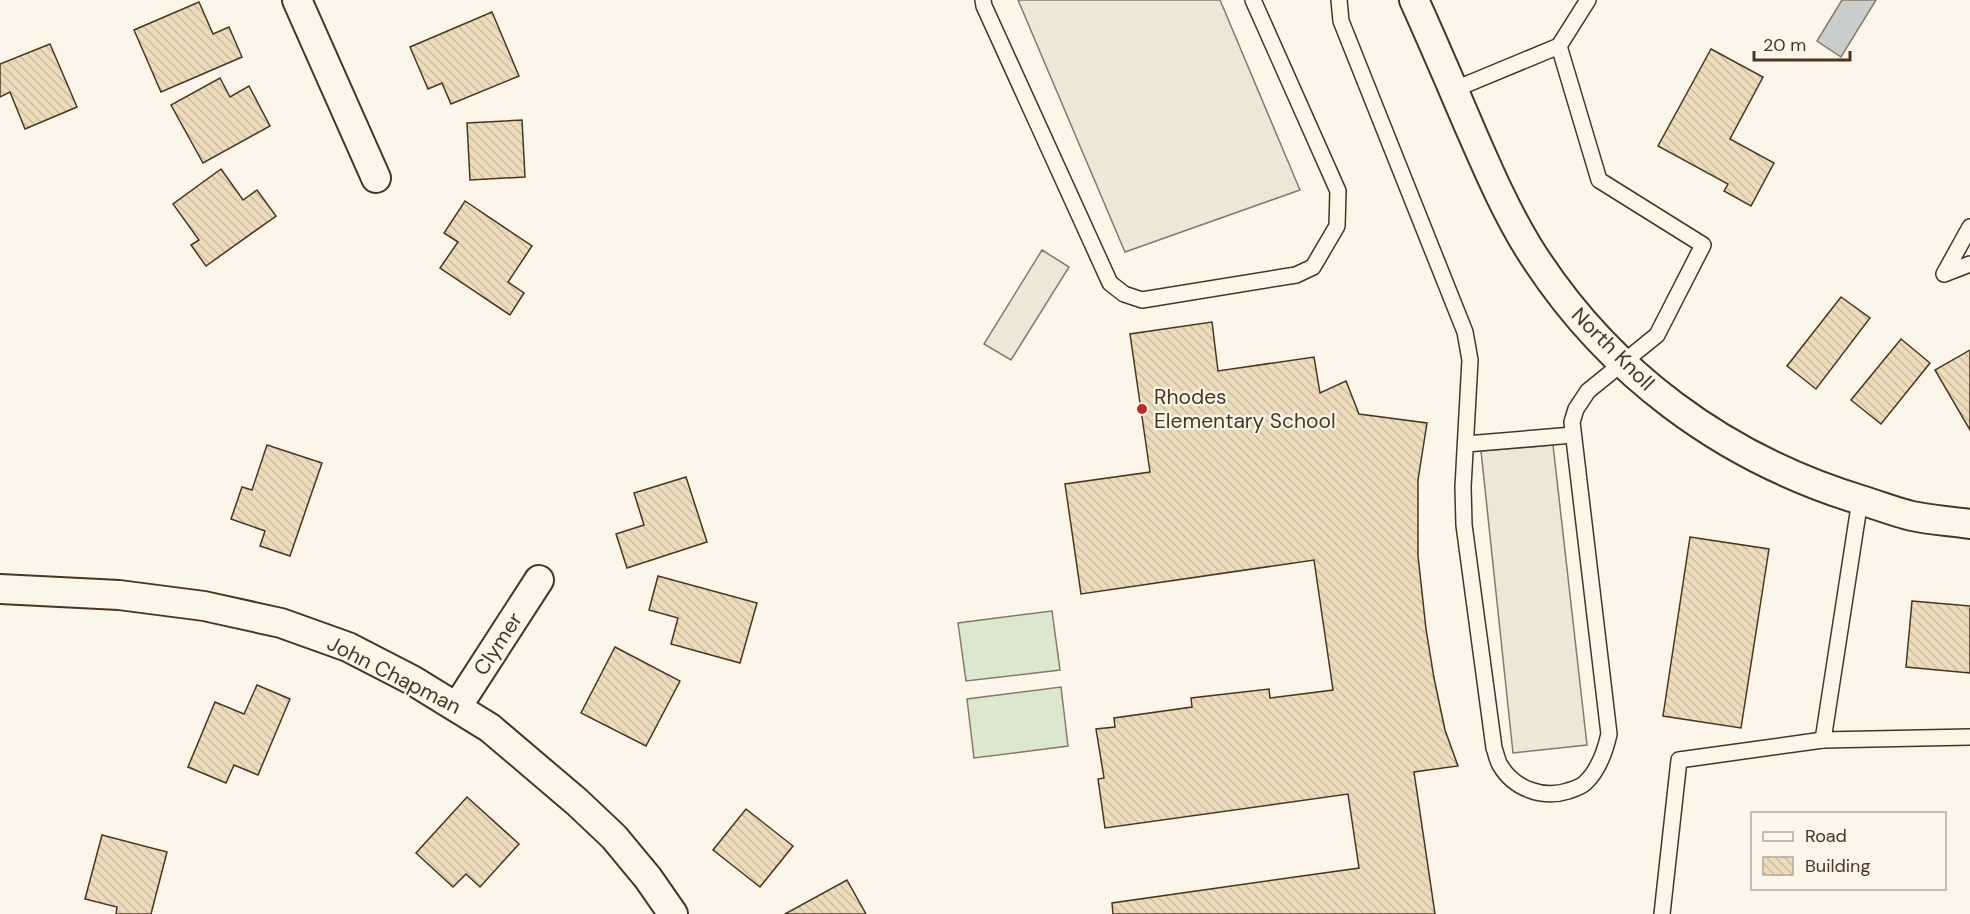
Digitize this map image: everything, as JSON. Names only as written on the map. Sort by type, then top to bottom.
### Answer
[{"type":"street","points":[[297,0],[376,178]]},
{"type":"street","name":"North Knoll","points":[[1414,0],[1495,184],[1528,246],[1566,302],[1588,329],[1623,364],[1668,403],[1729,444],[1786,474],[1845,497],[1912,516],[1970,524]]},
{"type":"street","name":"Clymer","points":[[457,707],[538,580]]},
{"type":"street","name":"John Chapman","points":[[0,589],[119,595],[204,606],[281,623],[348,648],[412,680],[490,728],[614,837],[648,878],[673,914]]},
{"type":"lane","points":[[983,0],[1110,283],[1124,294],[1142,300],[1296,275],[1313,267],[1337,226],[1338,191],[1254,0]]},
{"type":"lane","points":[[1339,0],[1341,21],[1465,332],[1470,360],[1463,487],[1464,525],[1494,748],[1500,765],[1517,784],[1535,793],[1556,795],[1583,785],[1596,770],[1605,753],[1609,734],[1572,422],[1576,409],[1588,391],[1658,335],[1703,245],[1599,180],[1559,46]]},
{"type":"lane","points":[[1453,90],[1559,46],[1587,0]]},
{"type":"lane","points":[[1970,227],[1944,274],[1970,264]]},
{"type":"lane","points":[[1466,444],[1573,435]]},
{"type":"lane","points":[[1823,740],[1860,500]]},
{"type":"lane","points":[[1662,914],[1679,760],[1823,740],[1970,737]]},
{"type":"green space","points":[[1052,611],[1060,670],[966,681],[958,623]]},
{"type":"green space","points":[[1061,687],[1068,746],[974,758],[967,699]]},
{"type":"shaded area","points":[[1018,0],[1220,0],[1300,190],[1125,252]]},
{"type":"shaded area","points":[[1842,0],[1876,0],[1841,57],[1817,41]]},
{"type":"shaded area","points":[[1042,250],[1069,267],[1011,360],[984,344]]},
{"type":"shaded area","points":[[1553,445],[1587,745],[1513,753],[1481,451]]},
{"type":"building","points":[[199,2],[213,34],[229,27],[242,57],[161,92],[134,30]]},
{"type":"building","points":[[492,12],[519,76],[451,104],[442,83],[428,89],[410,47]]},
{"type":"building","points":[[50,44],[77,107],[25,129],[10,92],[0,97],[0,64]]},
{"type":"building","points":[[1711,49],[1763,77],[1730,139],[1774,163],[1751,206],[1724,191],[1728,184],[1658,146]]},
{"type":"building","points":[[220,78],[230,97],[249,86],[270,126],[203,163],[171,105]]},
{"type":"building","points":[[522,120],[525,177],[470,180],[467,123]]},
{"type":"building","points":[[221,169],[243,200],[257,190],[276,216],[206,266],[191,245],[199,240],[173,204]]},
{"type":"building","points":[[465,201],[532,246],[508,282],[524,293],[510,315],[440,268],[458,242],[444,233]]},
{"type":"building","points":[[1841,297],[1870,318],[1816,389],[1787,366]]},
{"type":"building","points":[[1212,322],[1218,371],[1314,357],[1320,393],[1346,381],[1359,414],[1427,423],[1418,480],[1418,556],[1434,678],[1445,730],[1458,766],[1414,772],[1435,914],[1113,914],[1112,903],[1359,868],[1348,794],[1105,828],[1098,779],[1104,778],[1096,729],[1115,727],[1114,718],[1192,707],[1191,698],[1269,689],[1270,698],[1333,690],[1314,560],[1081,594],[1065,484],[1150,472],[1130,334]]},
{"type":"building","points":[[1901,339],[1930,363],[1881,424],[1851,400]]},
{"type":"building","points":[[1970,350],[1970,430],[1935,370]]},
{"type":"building","points":[[267,445],[322,463],[290,556],[260,546],[265,531],[231,519],[242,487],[252,490]]},
{"type":"building","points":[[686,477],[707,542],[627,568],[616,534],[644,525],[634,493]]},
{"type":"building","points":[[1690,537],[1769,549],[1741,728],[1663,716]]},
{"type":"building","points":[[658,576],[757,603],[740,663],[671,644],[678,618],[649,610]]},
{"type":"building","points":[[1912,601],[1970,606],[1970,673],[1906,667]]},
{"type":"building","points":[[615,647],[680,681],[646,746],[581,713]]},
{"type":"building","points":[[257,685],[290,699],[258,775],[234,765],[226,783],[188,767],[215,702],[244,714]]},
{"type":"building","points":[[467,797],[519,844],[480,887],[466,874],[453,887],[416,853]]},
{"type":"building","points":[[746,809],[793,846],[760,887],[713,850]]},
{"type":"building","points":[[102,835],[167,852],[151,914],[116,914],[117,907],[85,899]]},
{"type":"building","points":[[847,880],[866,914],[785,914]]},
{"type":"place","name":"Rhodes Elementary School","points":[[1142,409]]}]
